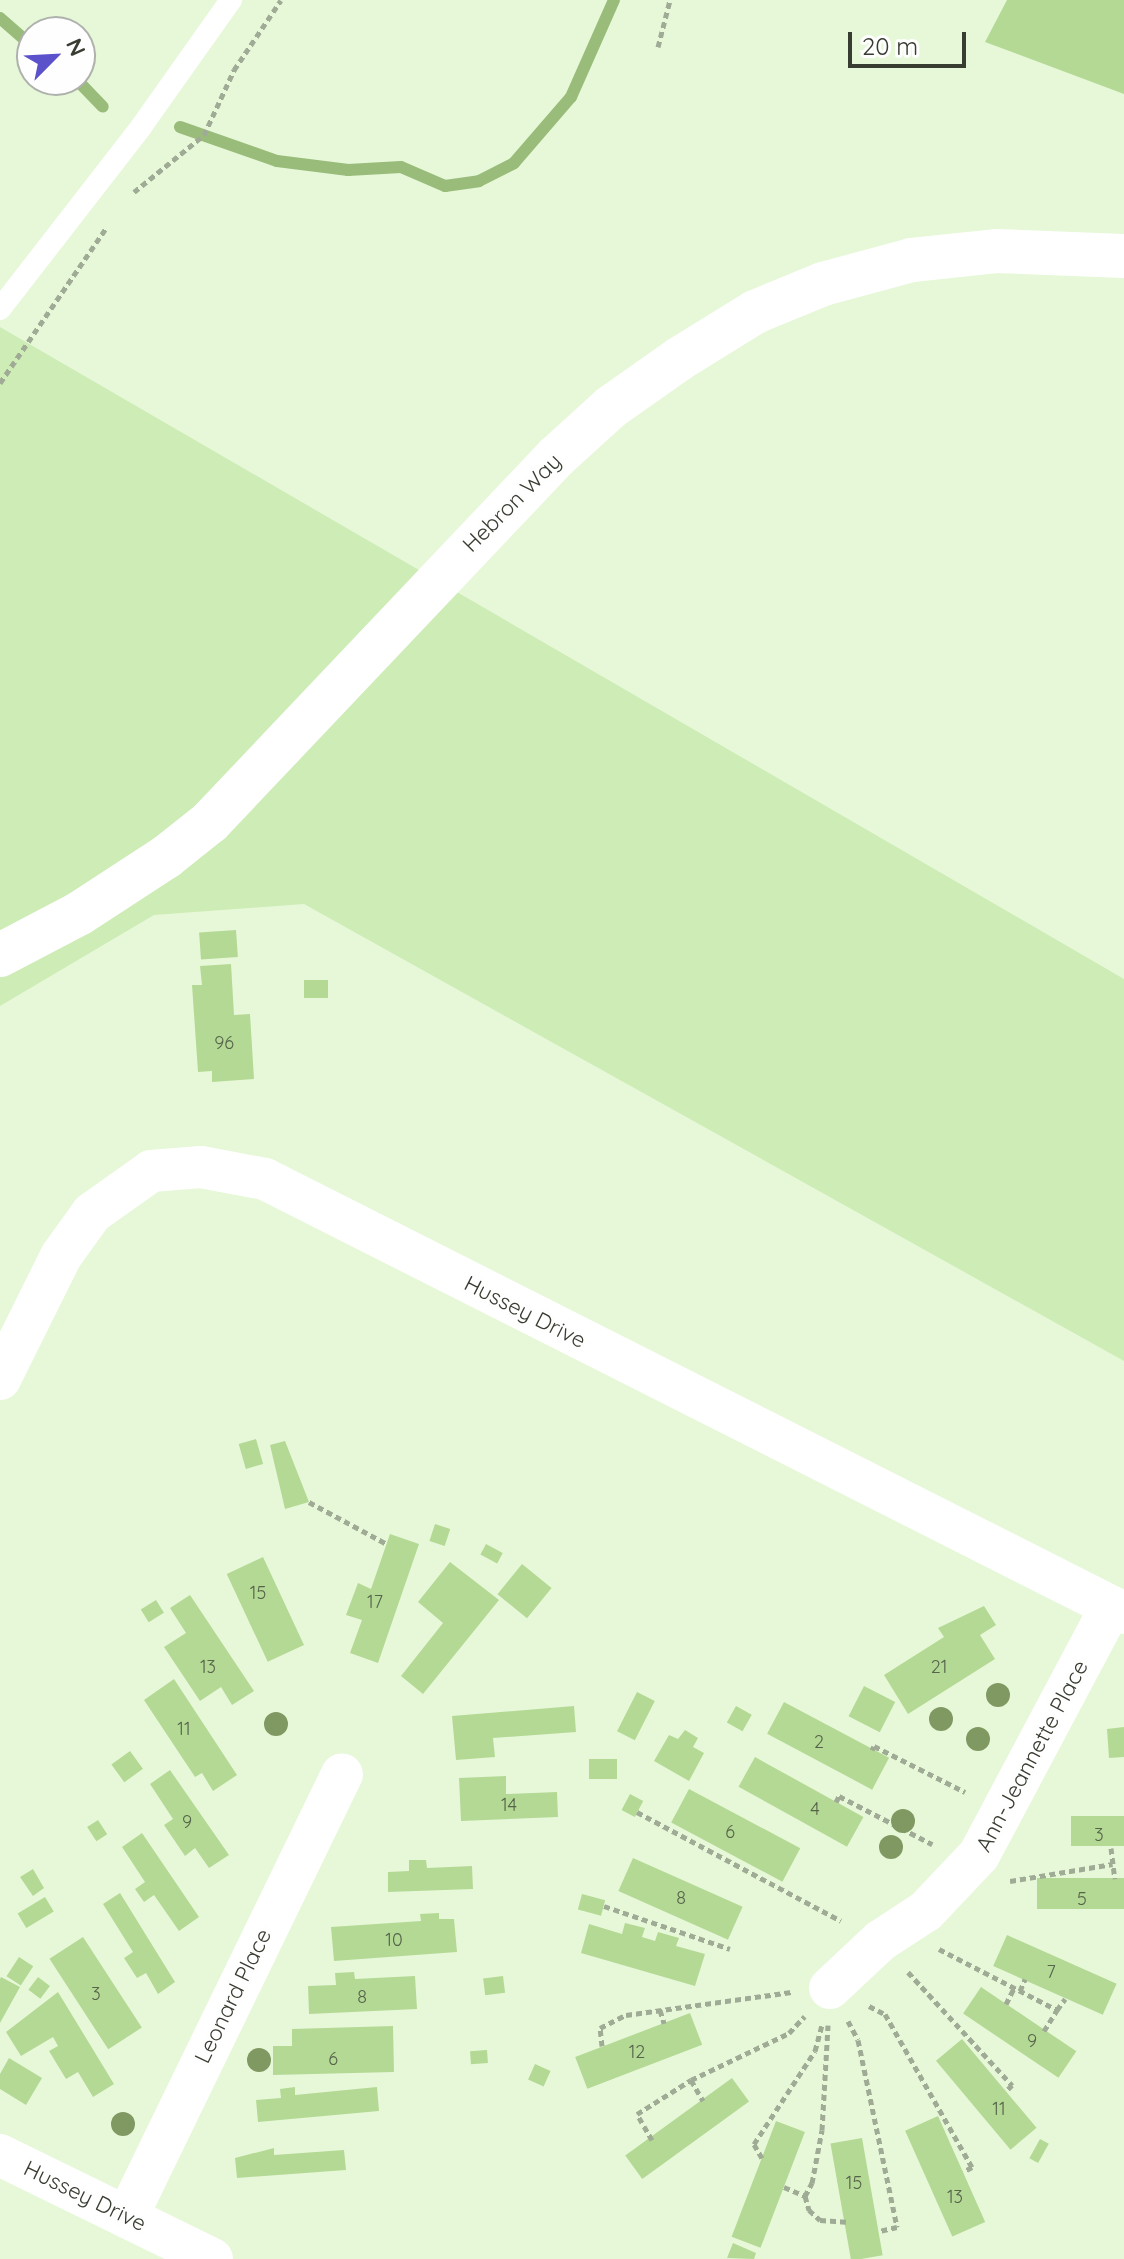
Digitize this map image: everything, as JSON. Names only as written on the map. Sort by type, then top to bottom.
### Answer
[{"type":"street","name":"Hebron Way","points":[[0,955],[80,913],[166,857],[210,822],[546,467],[611,407],[679,359],[755,312],[823,284],[912,260],[996,251],[1124,256]]},
{"type":"street","name":"Hussey Drive","points":[[0,1379],[61,1256],[92,1213],[151,1171],[201,1167],[265,1179],[1118,1610]]},
{"type":"street","name":"Ann-Jeannette Place","points":[[830,1988],[890,1935],[926,1911],[972,1864],[1118,1610]]},
{"type":"street","name":"Leonard Place","points":[[127,2217],[342,1775]]},
{"type":"street","name":"Hussey Drive","points":[[0,2155],[212,2259]]},
{"type":"lane","points":[[0,309],[141,127],[231,0]]},
{"type":"path","points":[[124,201],[170,158],[204,135],[234,70],[281,0]]},
{"type":"path","points":[[658,47],[670,0]]},
{"type":"path","points":[[0,383],[116,214]]},
{"type":"path","points":[[309,1502],[387,1544]]},
{"type":"path","points":[[872,1750],[874,1746],[1002,1811]]},
{"type":"path","points":[[836,1802],[839,1796],[1010,1881],[1113,1864]]},
{"type":"path","points":[[637,1812],[890,1935],[1017,1989],[1057,2010]]},
{"type":"path","points":[[1111,1848],[1115,1879]]},
{"type":"path","points":[[604,1906],[730,1949]]},
{"type":"path","points":[[890,1935],[1012,2085],[1006,2091]]},
{"type":"path","points":[[1006,2004],[1025,1979]]},
{"type":"path","points":[[652,2140],[637,2114],[691,2080],[789,2033],[830,1988]]},
{"type":"path","points":[[762,2158],[754,2144],[815,2051],[830,1988]]},
{"type":"path","points":[[805,2196],[822,2130],[830,1988]]},
{"type":"path","points":[[830,1988],[858,2040],[897,2227],[879,2231]]},
{"type":"path","points":[[602,2046],[600,2028],[610,2020],[660,2010],[830,1988],[885,2014],[972,2167],[963,2172]]},
{"type":"path","points":[[1044,2031],[1065,1999]]},
{"type":"path","points":[[660,2010],[664,2023]]},
{"type":"path","points":[[691,2080],[703,2101]]},
{"type":"path","points":[[784,2187],[805,2196],[820,2220],[846,2222]]},
{"type":"green space","points":[[0,327],[1124,979],[1124,1361],[304,904],[154,915],[0,1006]]},
{"type":"building","points":[[1007,0],[1124,0],[1124,94],[985,42]]},
{"type":"building","points":[[236,930],[238,957],[201,960],[199,933]]},
{"type":"building","points":[[231,964],[234,1015],[250,1014],[254,1079],[212,1082],[212,1071],[198,1072],[192,985],[202,985],[200,966]]},
{"type":"building","points":[[304,980],[328,980],[328,998],[304,998]]},
{"type":"building","points":[[256,1439],[263,1464],[246,1469],[239,1444]]},
{"type":"building","points":[[285,1441],[309,1502],[285,1509],[270,1445]]},
{"type":"building","points":[[435,1524],[450,1529],[445,1546],[429,1541]]},
{"type":"building","points":[[390,1534],[419,1544],[378,1663],[350,1653],[362,1620],[346,1615],[358,1583],[371,1589]]},
{"type":"building","points":[[486,1544],[503,1553],[497,1564],[480,1555]]},
{"type":"building","points":[[263,1557],[304,1645],[268,1662],[227,1574]]},
{"type":"building","points":[[450,1562],[499,1600],[423,1694],[401,1676],[443,1623],[418,1602]]},
{"type":"building","points":[[522,1564],[552,1588],[527,1618],[497,1594]]},
{"type":"building","points":[[190,1595],[254,1691],[232,1705],[221,1687],[200,1701],[164,1647],[186,1633],[170,1608]]},
{"type":"building","points":[[156,1600],[164,1613],[149,1622],[141,1610]]},
{"type":"building","points":[[984,1606],[996,1625],[980,1635],[995,1659],[908,1714],[884,1675],[944,1637],[938,1628]]},
{"type":"building","points":[[174,1679],[237,1775],[213,1791],[202,1773],[195,1777],[144,1700]]},
{"type":"building","points":[[864,1686],[895,1702],[880,1732],[849,1716]]},
{"type":"building","points":[[637,1692],[655,1701],[635,1740],[617,1731]]},
{"type":"building","points":[[784,1702],[889,1758],[872,1790],[767,1734]]},
{"type":"building","points":[[574,1706],[576,1732],[493,1738],[495,1757],[456,1760],[452,1716]]},
{"type":"building","points":[[736,1706],[752,1715],[743,1731],[727,1723]]},
{"type":"building","points":[[1124,1727],[1124,1757],[1109,1758],[1107,1729]]},
{"type":"building","points":[[685,1730],[698,1738],[693,1747],[704,1753],[689,1781],[654,1761],[669,1735],[678,1739]]},
{"type":"building","points":[[130,1751],[143,1769],[124,1782],[111,1765]]},
{"type":"building","points":[[755,1757],[863,1817],[847,1847],[739,1787]]},
{"type":"building","points":[[589,1759],[617,1759],[617,1779],[589,1779]]},
{"type":"building","points":[[170,1770],[229,1855],[209,1868],[195,1848],[185,1856],[164,1825],[173,1819],[150,1784]]},
{"type":"building","points":[[506,1776],[506,1794],[557,1792],[558,1817],[461,1821],[459,1778]]},
{"type":"building","points":[[689,1789],[800,1848],[782,1882],[671,1823]]},
{"type":"building","points":[[630,1794],[643,1801],[635,1817],[622,1810]]},
{"type":"building","points":[[1071,1816],[1124,1816],[1124,1846],[1071,1846]]},
{"type":"building","points":[[98,1820],[107,1834],[96,1841],[87,1827]]},
{"type":"building","points":[[142,1833],[199,1917],[179,1931],[154,1895],[144,1902],[135,1889],[145,1882],[122,1847]]},
{"type":"building","points":[[633,1858],[743,1907],[728,1940],[618,1891]]},
{"type":"building","points":[[409,1860],[426,1860],[427,1868],[472,1866],[473,1889],[388,1892],[388,1872],[409,1871]]},
{"type":"building","points":[[33,1869],[44,1888],[33,1896],[20,1877]]},
{"type":"building","points":[[1037,1878],[1124,1878],[1124,1909],[1037,1909]]},
{"type":"building","points":[[120,1893],[175,1982],[158,1994],[146,1973],[137,1978],[124,1958],[133,1952],[103,1904]]},
{"type":"building","points":[[582,1894],[605,1900],[601,1916],[578,1909]]},
{"type":"building","points":[[45,1897],[54,1912],[26,1928],[18,1913]]},
{"type":"building","points":[[439,1913],[439,1919],[454,1919],[457,1952],[334,1961],[331,1927],[421,1921],[420,1914]]},
{"type":"building","points":[[625,1923],[645,1928],[642,1937],[655,1941],[658,1932],[679,1938],[676,1946],[705,1954],[695,1986],[581,1953],[589,1924],[622,1934]]},
{"type":"building","points":[[1007,1935],[1117,1984],[1103,2015],[993,1966]]},
{"type":"building","points":[[83,1937],[142,2028],[108,2049],[49,1959]]},
{"type":"building","points":[[19,1957],[33,1966],[21,1986],[6,1976]]},
{"type":"building","points":[[354,1972],[355,1979],[415,1976],[417,2009],[309,2014],[308,1986],[336,1985],[335,1973]]},
{"type":"building","points":[[503,1976],[505,1993],[485,1995],[483,1978]]},
{"type":"building","points":[[38,1977],[50,1986],[40,1999],[28,1990]]},
{"type":"building","points":[[0,1979],[20,1987],[0,2023]]},
{"type":"building","points":[[981,1987],[1076,2051],[1058,2078],[963,2014]]},
{"type":"building","points":[[58,1992],[114,2084],[93,2097],[78,2072],[66,2079],[49,2051],[58,2046],[53,2037],[21,2056],[6,2032]]},
{"type":"building","points":[[690,2013],[702,2045],[587,2089],[575,2057]]},
{"type":"building","points":[[393,2026],[394,2072],[273,2075],[273,2046],[292,2046],[292,2029]]},
{"type":"building","points":[[962,2039],[1037,2128],[1011,2150],[936,2061]]},
{"type":"building","points":[[487,2050],[488,2063],[471,2064],[470,2051]]},
{"type":"building","points":[[9,2058],[42,2078],[26,2105],[0,2089],[0,2074]]},
{"type":"building","points":[[535,2064],[551,2071],[544,2086],[528,2080]]},
{"type":"building","points":[[732,2078],[749,2101],[642,2179],[625,2156]]},
{"type":"building","points":[[295,2087],[295,2095],[377,2087],[379,2111],[258,2122],[256,2100],[281,2098],[280,2089]]},
{"type":"building","points":[[938,2116],[985,2222],[952,2237],[905,2131]]},
{"type":"building","points":[[776,2121],[805,2132],[761,2248],[732,2237]]},
{"type":"building","points":[[862,2138],[883,2255],[851,2259],[830,2144]]},
{"type":"building","points":[[1040,2139],[1049,2144],[1038,2163],[1029,2158]]},
{"type":"building","points":[[274,2148],[274,2155],[344,2150],[346,2170],[237,2178],[235,2158]]},
{"type":"building","points":[[733,2243],[756,2253],[754,2259],[727,2258]]},
{"type":"waterway","points":[[180,127],[277,161],[348,170],[401,167],[445,186],[479,181],[514,163],[571,97],[614,0]]},
{"type":"waterway","points":[[0,18],[16,32]]},
{"type":"waterway","points":[[92,96],[103,107]]}]
